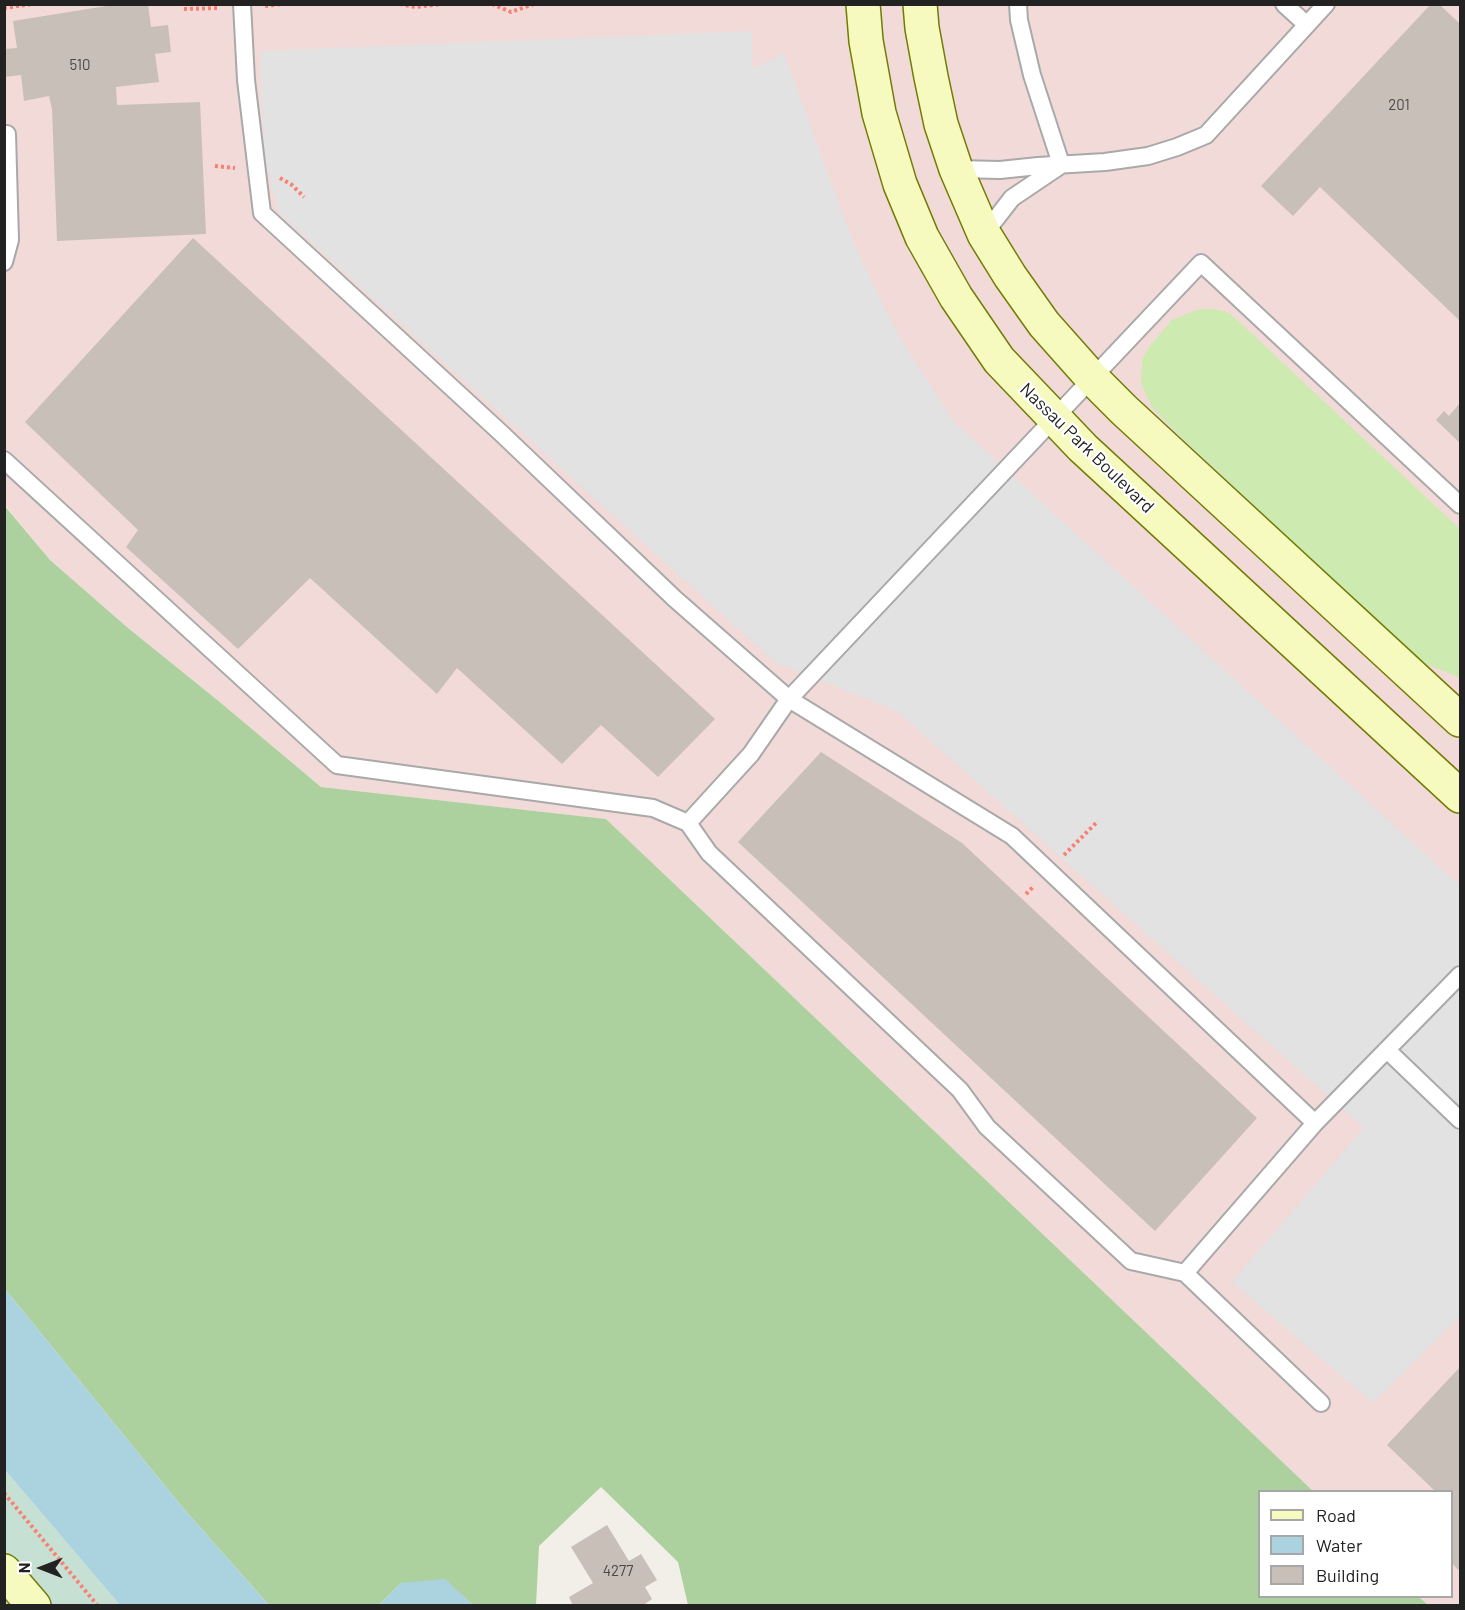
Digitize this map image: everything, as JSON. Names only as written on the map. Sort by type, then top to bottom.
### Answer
[{"type":"street","name":"Nassau Park Boulevard","points":[[863,4],[879,113],[900,184],[922,237],[976,329],[999,360],[1054,420],[1461,796]]},
{"type":"street","points":[[920,4],[931,77],[956,169],[984,234],[1044,324],[1092,378],[1461,720]]},
{"type":"street","points":[[4,1571],[34,1605]]},
{"type":"lane","points":[[242,4],[246,80],[262,213],[501,433],[666,591],[789,699],[1011,836],[1315,1123]]},
{"type":"lane","points":[[1018,4],[1019,20],[1032,75],[1061,164]]},
{"type":"lane","points":[[1284,4],[1306,26]]},
{"type":"lane","points":[[956,169],[1000,171],[1105,162],[1148,156],[1206,135],[1326,4]]},
{"type":"lane","points":[[4,262],[10,240],[7,134]]},
{"type":"lane","points":[[984,234],[1012,198],[1061,164]]},
{"type":"lane","points":[[688,823],[751,754],[789,699],[1201,263],[1461,505]]},
{"type":"lane","points":[[4,460],[337,765],[653,808],[688,823],[709,853],[960,1090],[987,1127],[1131,1261],[1185,1272],[1321,1403]]},
{"type":"lane","points":[[1185,1272],[1315,1123],[1461,975]]},
{"type":"lane","points":[[1387,1050],[1461,1120]]},
{"type":"path","points":[[4,8],[32,4]]},
{"type":"path","points":[[400,4],[415,7],[443,4]]},
{"type":"path","points":[[492,4],[511,12],[534,4]]},
{"type":"path","points":[[4,1492],[98,1605]]},
{"type":"shaded area","points":[[4,5],[1460,5],[1460,1605],[1428,1605],[1420,1598],[1453,1598],[1453,1490],[1312,1490],[606,819],[321,787],[128,628],[50,560],[5,505]]},
{"type":"shaded area","points":[[752,31],[752,69],[784,54],[853,242],[896,331],[953,421],[1460,886],[1460,1316],[1373,1403],[1232,1282],[1364,1128],[897,711],[775,662],[279,213],[264,157],[260,51]]},
{"type":"green space","points":[[1199,309],[1214,309],[1233,316],[1460,529],[1460,678],[1420,661],[1152,407],[1141,384],[1142,359],[1172,320]]},
{"type":"green space","points":[[4,505],[50,560],[128,628],[321,787],[606,819],[1312,1490],[1258,1490],[1258,1598],[1420,1598],[1428,1605],[688,1605],[678,1562],[601,1487],[539,1546],[536,1605],[473,1605],[464,1597],[401,1583],[379,1605],[269,1605],[183,1508],[5,1289]]},
{"type":"green space","points":[[5,1470],[120,1605],[5,1605]]},
{"type":"water","points":[[5,1289],[183,1508],[269,1605],[120,1605],[5,1470]]},
{"type":"water","points":[[445,1579],[473,1605],[379,1605],[401,1583]]},
{"type":"building","points":[[119,4],[148,4],[151,27],[168,25],[171,52],[155,54],[159,82],[116,87],[117,105],[200,102],[206,234],[57,241],[52,109],[49,96],[24,101],[21,75],[5,77],[4,49],[17,48],[13,21]]},
{"type":"building","points":[[1431,4],[1439,4],[1460,24],[1460,321],[1320,187],[1293,216],[1261,186]]},
{"type":"building","points":[[193,238],[715,719],[658,777],[601,725],[562,764],[457,668],[437,694],[310,578],[238,649],[126,547],[138,530],[25,422]]},
{"type":"building","points":[[1460,403],[1460,443],[1436,420],[1444,411],[1449,416]]},
{"type":"building","points":[[821,752],[962,843],[1257,1118],[1155,1231],[738,842]]},
{"type":"building","points":[[1460,1367],[1460,1568],[1458,1570],[1453,1564],[1453,1490],[1434,1490],[1387,1445]]},
{"type":"building","points":[[607,1525],[629,1561],[641,1554],[657,1580],[645,1587],[652,1599],[642,1606],[573,1606],[569,1597],[593,1583],[571,1547]]}]
